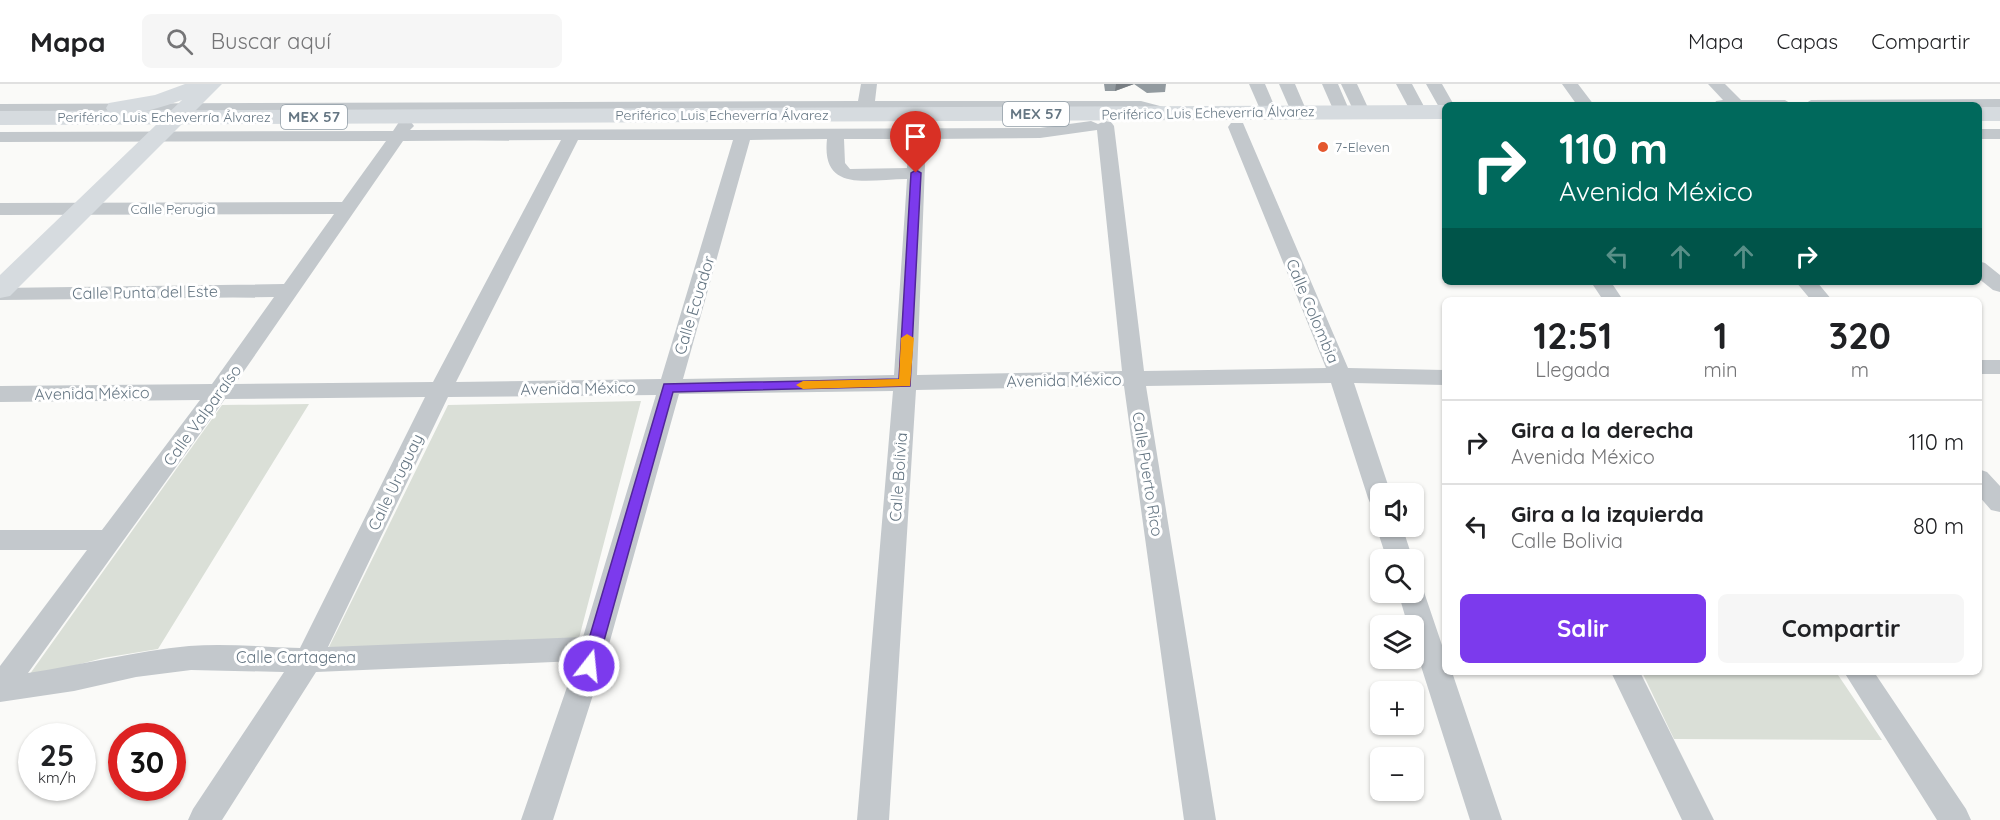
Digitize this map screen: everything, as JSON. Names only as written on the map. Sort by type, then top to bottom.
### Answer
[{"type":"highway","name":"Periférico Luis Echeverría Álvarez","points":[[2,116],[632,106],[1169,114],[1442,112]]},
{"type":"highway","name":"Periférico Luis Echeverría Álvarez","points":[[632,106],[1098,126],[1442,127]]},
{"type":"highway","points":[[1982,114],[2000,114]]},
{"type":"highway","points":[[1982,125],[2000,125]]},
{"type":"main road","points":[[117,108],[159,101],[206,84]]},
{"type":"main road","points":[[0,292],[211,84]]},
{"type":"street","points":[[866,106],[869,84]]},
{"type":"street","points":[[1257,84],[1269,112]]},
{"type":"street","points":[[1287,84],[1299,112]]},
{"type":"street","points":[[1330,84],[1352,112]]},
{"type":"street","points":[[1349,84],[1352,112]]},
{"type":"street","points":[[1404,84],[1419,112]]},
{"type":"street","points":[[1434,84],[1444,102]]},
{"type":"street","points":[[1570,84],[1584,102]]},
{"type":"street","points":[[1716,84],[1734,102]]},
{"type":"street","points":[[690,90],[699,94],[739,99],[768,106]]},
{"type":"street","points":[[1882,91],[1896,102]]},
{"type":"street","points":[[1982,104],[2000,104]]},
{"type":"street","points":[[2,116],[117,108],[550,106],[1141,106],[1169,114]]},
{"type":"street","name":"Calle Valparaíso","points":[[0,689],[218,392],[410,120],[417,116],[515,113],[550,106]]},
{"type":"street","points":[[399,137],[425,132],[582,130],[612,121],[632,106]]},
{"type":"street","points":[[0,131],[20,119],[20,114],[2,116]]},
{"type":"street","points":[[764,150],[918,134],[1044,132],[1098,126]]},
{"type":"street","name":"Calle Puerto Rico","points":[[1098,126],[1200,820]]},
{"type":"street","name":"Calle Colombia","points":[[1236,127],[1340,375],[1375,483]]},
{"type":"street","points":[[0,137],[743,134],[836,143]]},
{"type":"street","name":"Calle Ecuador","points":[[537,820],[594,648],[668,387],[713,244],[743,134]]},
{"type":"street","name":"Calle Bolivia","points":[[873,820],[905,383],[918,134]]},
{"type":"street","points":[[1982,134],[2000,134]]},
{"type":"street","name":"Calle Uruguay","points":[[204,820],[308,660],[440,390],[572,136]]},
{"type":"street","points":[[0,154],[21,137]]},
{"type":"street","points":[[836,143],[837,169],[847,174],[916,173]]},
{"type":"street","name":"Calle Perugia","points":[[0,208],[346,208]]},
{"type":"street","points":[[1982,270],[2000,286]]},
{"type":"street","points":[[1809,285],[1819,297]]},
{"type":"street","name":"Calle Punta del Este","points":[[0,292],[289,290]]},
{"type":"street","points":[[1982,367],[2000,367]]},
{"type":"street","name":"Avenida México","points":[[0,394],[668,387],[1340,375],[1442,378]]},
{"type":"street","points":[[1982,483],[2000,503]]},
{"type":"street","points":[[0,540],[111,540]]},
{"type":"street","points":[[1415,603],[1486,820]]},
{"type":"street","name":"Calle Cartagena","points":[[0,689],[74,679],[136,665],[191,658],[308,660],[594,648]]},
{"type":"street","points":[[1626,675],[1698,820]]},
{"type":"street","points":[[1860,675],[1955,820]]},
{"type":"shaded area","points":[[641,401],[578,642],[328,649],[448,405]]},
{"type":"shaded area","points":[[309,404],[158,649],[103,658],[27,678],[222,405]]},
{"type":"shaded area","points":[[1643,675],[1838,675],[1882,740],[1674,739]]},
{"type":"slow traffic","points":[[803,385],[905,383],[907,338]]},
{"type":"place","name":"7-Eleven","points":[[1323,147]]},
{"type":"route","points":[[589,666],[668,387],[905,383],[916,173]]}]
